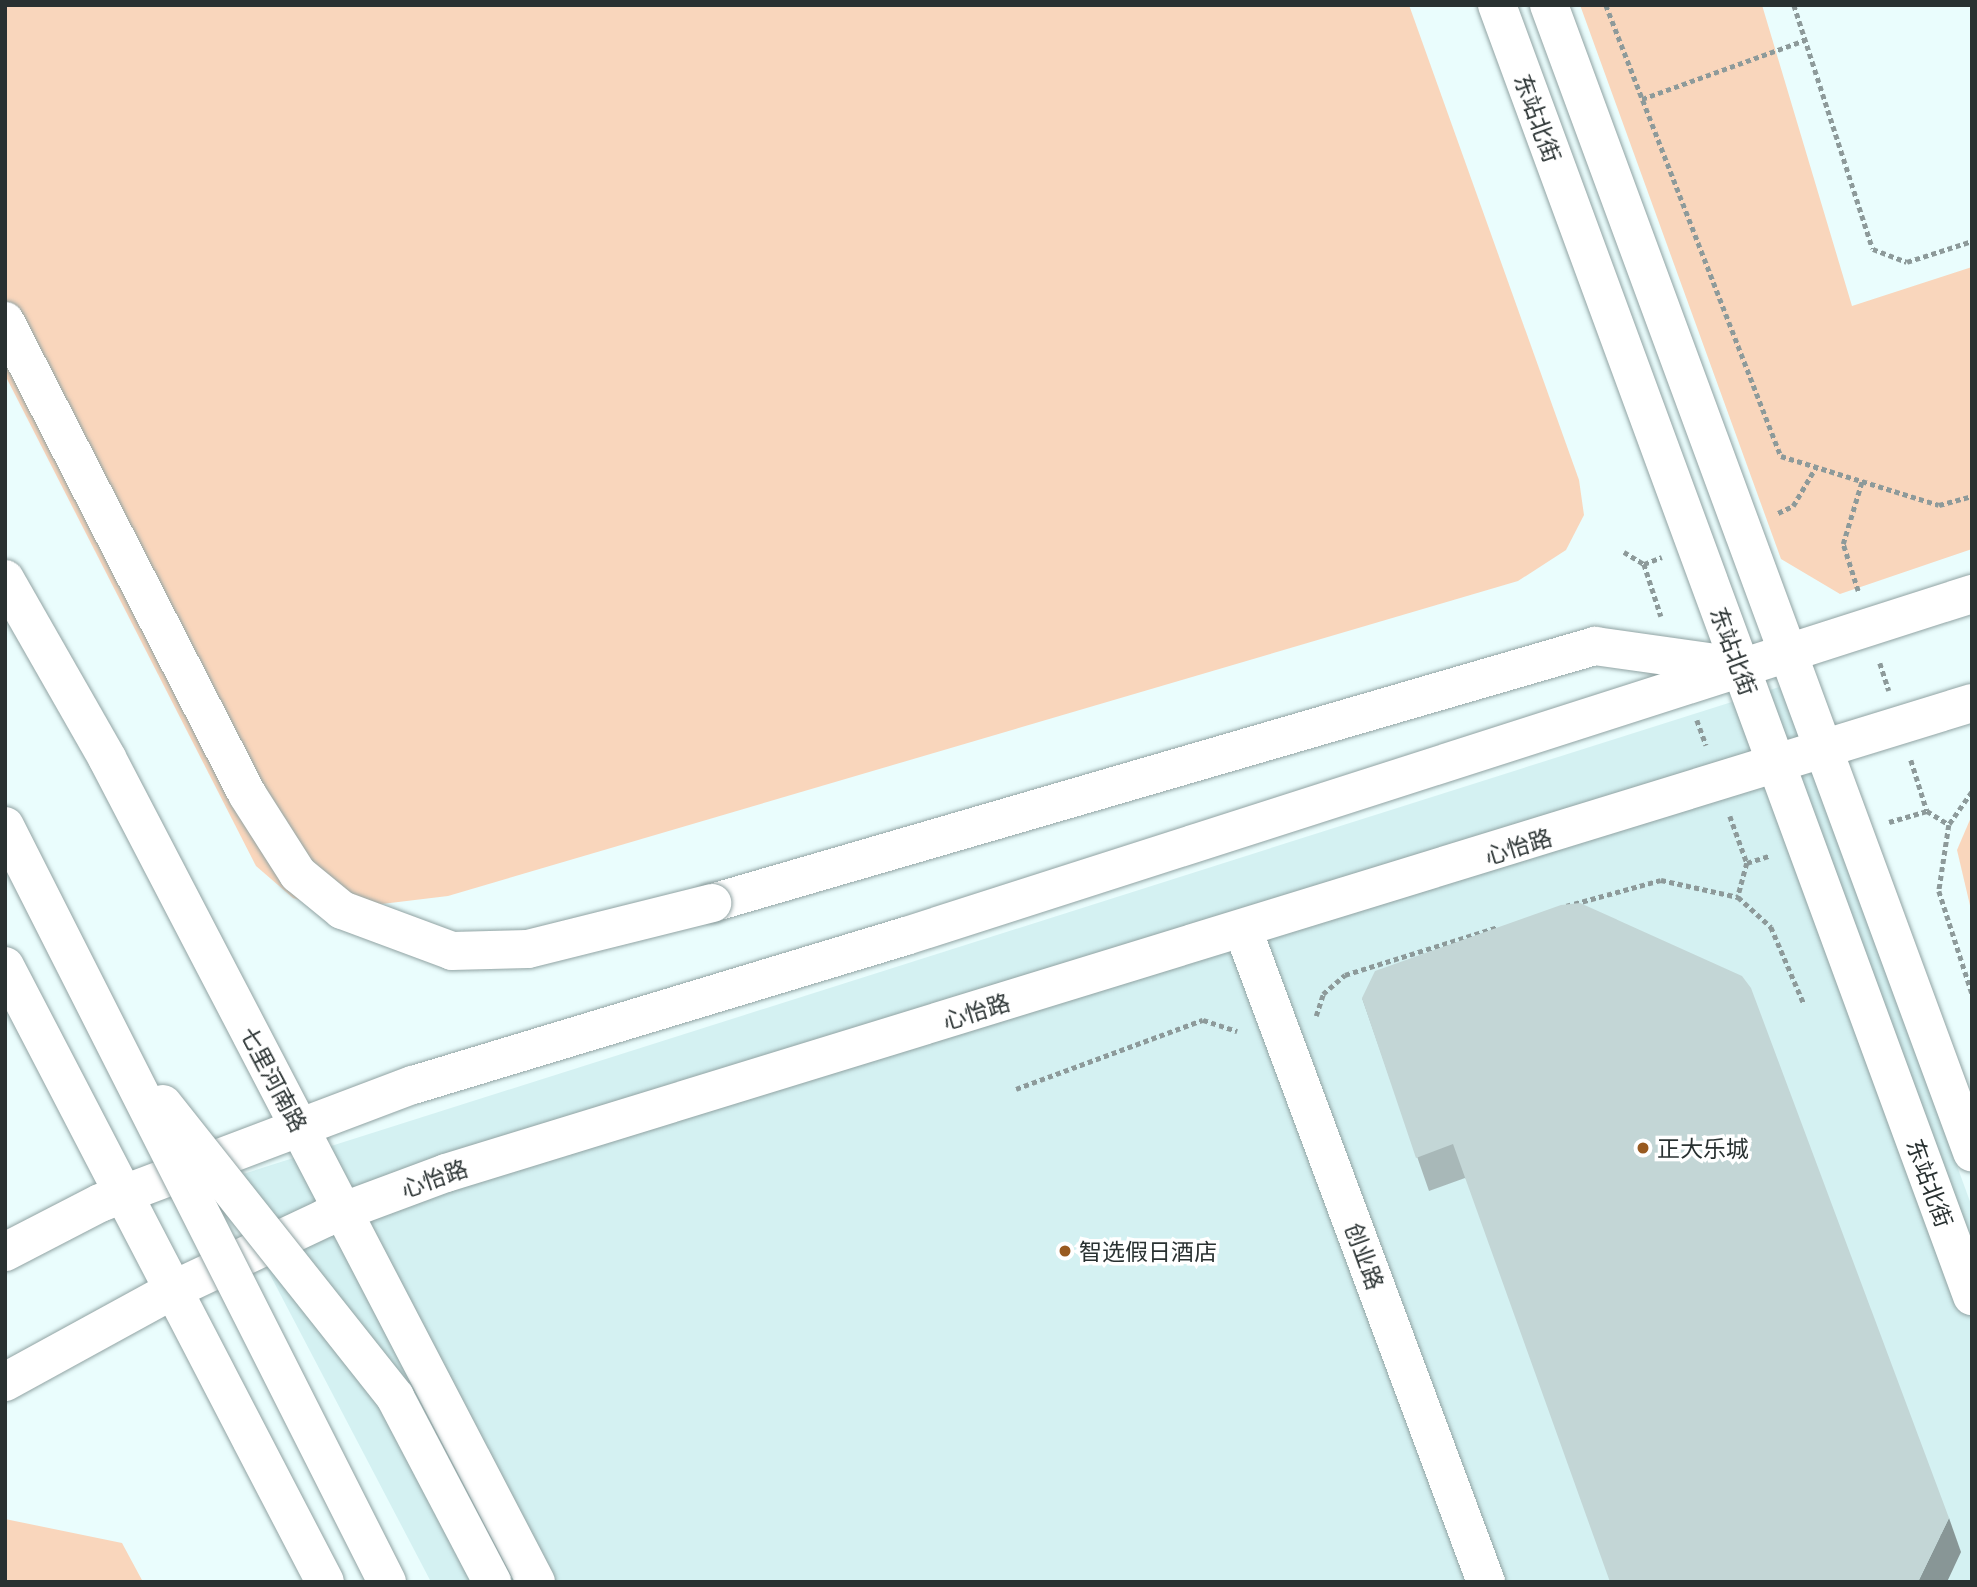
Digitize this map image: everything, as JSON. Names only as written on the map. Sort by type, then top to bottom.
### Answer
[{"type":"street","name":"东站北街","points":[[1497,5],[1972,1296]]},
{"type":"street","points":[[1549,5],[1972,1152]]},
{"type":"street","points":[[5,321],[247,794],[298,874],[342,910],[452,951],[528,948],[712,903],[1595,646],[1680,671]]},
{"type":"street","name":"七里河南路","points":[[5,579],[107,758],[536,1582]]},
{"type":"street","points":[[5,1252],[123,1194],[413,1085],[906,936],[1680,671],[1740,666],[1972,594]]},
{"type":"street","name":"心怡路","points":[[5,1382],[174,1290],[343,1211],[446,1172],[1719,784],[1972,703]]},
{"type":"street","points":[[5,826],[387,1582]]},
{"type":"street","name":"创业路","points":[[1243,930],[1486,1582]]},
{"type":"street","points":[[5,966],[325,1582]]},
{"type":"street","points":[[114,1043],[395,1397],[492,1582]]},
{"type":"path","points":[[1606,5],[1781,456],[1939,505],[1972,496]]},
{"type":"path","points":[[1794,5],[1873,249],[1907,262],[1972,242]]},
{"type":"path","points":[[1642,99],[1805,40]]},
{"type":"path","points":[[1644,564],[1746,863],[1738,897]]},
{"type":"path","points":[[1972,792],[1949,825],[1939,891],[1972,993]]},
{"type":"path","points":[[1557,908],[1661,880],[1738,897],[1771,927],[1804,1004]]},
{"type":"path","points":[[1316,1017],[1323,994],[1345,975],[1504,925]]},
{"type":"path","points":[[1016,1089],[1203,1020],[1232,1025],[1243,1039]]},
{"type":"shaded area","points":[[5,5],[1409,5],[1579,480],[1584,515],[1566,550],[1518,581],[448,896],[332,910],[293,898],[256,866],[5,375]]},
{"type":"shaded area","points":[[1580,5],[1762,5],[1852,306],[1972,267],[1972,549],[1840,594],[1781,559]]},
{"type":"shaded area","points":[[1782,686],[1972,1207],[1972,1582],[431,1582],[221,1181]]},
{"type":"shaded area","points":[[1972,815],[1972,914],[1957,850]]},
{"type":"shaded area","points":[[5,1519],[122,1543],[143,1582],[5,1582]]},
{"type":"building","points":[[1580,903],[1742,976],[1751,988],[1949,1518],[1918,1582],[1610,1582],[1453,1144],[1416,1158],[1362,998],[1375,971],[1561,905]]},
{"type":"place","name":"正大乐城","points":[[1643,1148]]},
{"type":"place","name":"智选假日酒店","points":[[1065,1251]]}]
